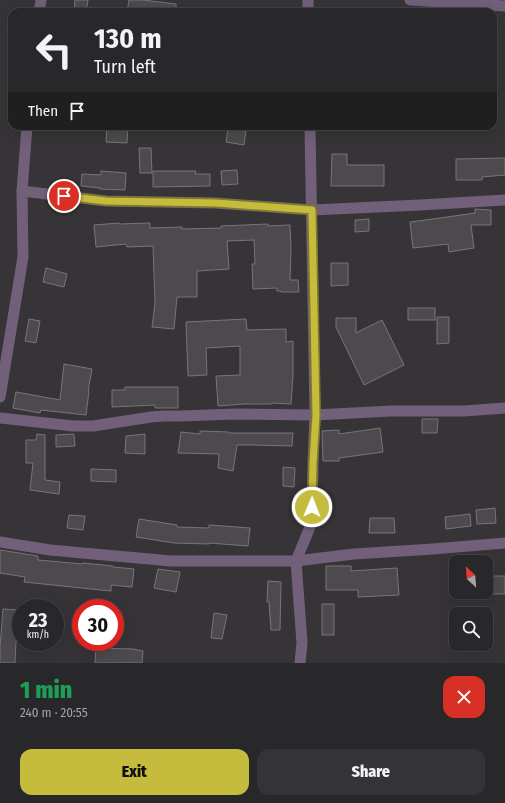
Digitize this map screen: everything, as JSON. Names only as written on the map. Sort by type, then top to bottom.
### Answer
[{"type":"street","points":[[410,0],[505,6]]},
{"type":"street","points":[[0,398],[23,257],[22,191],[27,130]]},
{"type":"street","points":[[300,663],[302,643],[296,561],[312,522],[313,463],[316,415],[310,130]]},
{"type":"street","points":[[22,191],[106,201],[216,203],[312,210],[505,200]]},
{"type":"street","points":[[0,418],[73,426],[93,426],[151,416],[236,414],[316,415],[391,411],[464,411],[505,408]]},
{"type":"street","points":[[0,542],[50,550],[171,561],[296,561],[354,554],[505,543]]},
{"type":"building","points":[[75,0],[88,0],[87,8],[74,8]]},
{"type":"building","points":[[129,0],[176,4],[176,8],[128,8]]},
{"type":"building","points":[[107,130],[128,130],[127,143],[106,142]]},
{"type":"building","points":[[228,130],[246,131],[244,145],[226,142]]},
{"type":"building","points":[[139,148],[151,148],[152,173],[140,173]]},
{"type":"building","points":[[332,154],[347,154],[347,165],[384,165],[384,186],[331,186]]},
{"type":"building","points":[[505,158],[505,175],[482,177],[482,180],[456,180],[456,159]]},
{"type":"building","points":[[237,170],[238,184],[222,185],[221,171]]},
{"type":"building","points":[[101,171],[126,173],[125,190],[100,189],[81,186],[82,174],[101,175]]},
{"type":"building","points":[[153,171],[196,171],[195,174],[210,174],[210,186],[153,187]]},
{"type":"building","points":[[475,209],[491,210],[491,225],[471,225],[474,248],[449,252],[448,244],[413,248],[410,222],[475,213]]},
{"type":"building","points":[[369,219],[369,231],[355,232],[355,220]]},
{"type":"building","points":[[150,223],[150,228],[182,227],[182,229],[221,228],[221,226],[268,224],[268,226],[290,225],[290,280],[298,280],[299,292],[281,292],[277,291],[277,288],[253,289],[252,264],[255,264],[254,240],[227,241],[229,269],[197,271],[197,297],[177,297],[174,329],[152,327],[155,303],[153,246],[127,247],[126,244],[96,247],[94,225]]},
{"type":"building","points":[[331,263],[348,263],[348,285],[331,286]]},
{"type":"building","points":[[46,268],[67,274],[64,287],[43,282]]},
{"type":"building","points":[[408,308],[435,308],[435,320],[408,320]]},
{"type":"building","points":[[437,317],[449,317],[449,343],[437,344]]},
{"type":"building","points":[[336,318],[356,318],[356,333],[382,320],[404,365],[364,385],[336,327]]},
{"type":"building","points":[[29,319],[40,321],[36,343],[25,341]]},
{"type":"building","points":[[246,319],[247,330],[286,329],[286,342],[293,341],[291,404],[272,403],[218,406],[216,376],[240,375],[240,346],[206,348],[207,375],[188,376],[186,322]]},
{"type":"building","points":[[64,364],[92,369],[86,415],[41,410],[40,413],[13,408],[16,392],[60,400]]},
{"type":"building","points":[[125,387],[178,387],[178,408],[155,408],[155,405],[112,407],[112,390],[125,390]]},
{"type":"building","points":[[422,419],[438,419],[437,433],[422,433]]},
{"type":"building","points":[[380,428],[383,452],[339,458],[339,461],[323,461],[322,431],[339,430],[339,434]]},
{"type":"building","points":[[200,431],[229,433],[293,433],[292,446],[237,445],[233,471],[218,468],[219,454],[178,453],[181,432],[200,434]]},
{"type":"building","points":[[37,434],[45,435],[45,480],[60,482],[59,494],[30,490],[33,463],[26,463],[26,440],[36,440]]},
{"type":"building","points":[[74,434],[75,446],[56,447],[56,435]]},
{"type":"building","points":[[145,434],[145,454],[125,453],[126,436]]},
{"type":"building","points":[[283,467],[295,468],[294,487],[283,486]]},
{"type":"building","points":[[91,469],[116,470],[116,482],[91,481]]},
{"type":"building","points":[[495,508],[496,523],[477,524],[476,510]]},
{"type":"building","points":[[470,514],[471,526],[446,529],[445,517]]},
{"type":"building","points":[[69,515],[85,516],[83,530],[67,528]]},
{"type":"building","points":[[370,518],[394,518],[395,533],[369,533]]},
{"type":"building","points":[[139,519],[177,525],[177,527],[209,528],[209,525],[250,528],[248,546],[209,543],[174,543],[136,537]]},
{"type":"building","points":[[0,550],[38,556],[38,560],[83,563],[134,569],[132,587],[111,585],[111,591],[24,582],[25,577],[0,573]]},
{"type":"building","points":[[326,566],[351,566],[351,571],[397,568],[399,595],[358,597],[358,590],[326,590]]},
{"type":"building","points":[[158,569],[180,572],[176,592],[154,588]]},
{"type":"building","points":[[493,576],[505,576],[505,594],[493,594]]},
{"type":"building","points":[[268,581],[281,582],[280,630],[271,630],[269,602],[267,602]]},
{"type":"building","points":[[322,604],[334,604],[334,635],[322,635]]},
{"type":"building","points":[[3,609],[12,610],[12,651],[16,651],[15,663],[0,663]]},
{"type":"building","points":[[214,613],[227,615],[222,639],[211,638]]},
{"type":"building","points":[[124,649],[143,651],[142,663],[95,663],[96,651],[124,651]]},
{"type":"route","points":[[64,196],[106,201],[216,203],[312,210],[316,415],[312,507]]}]
